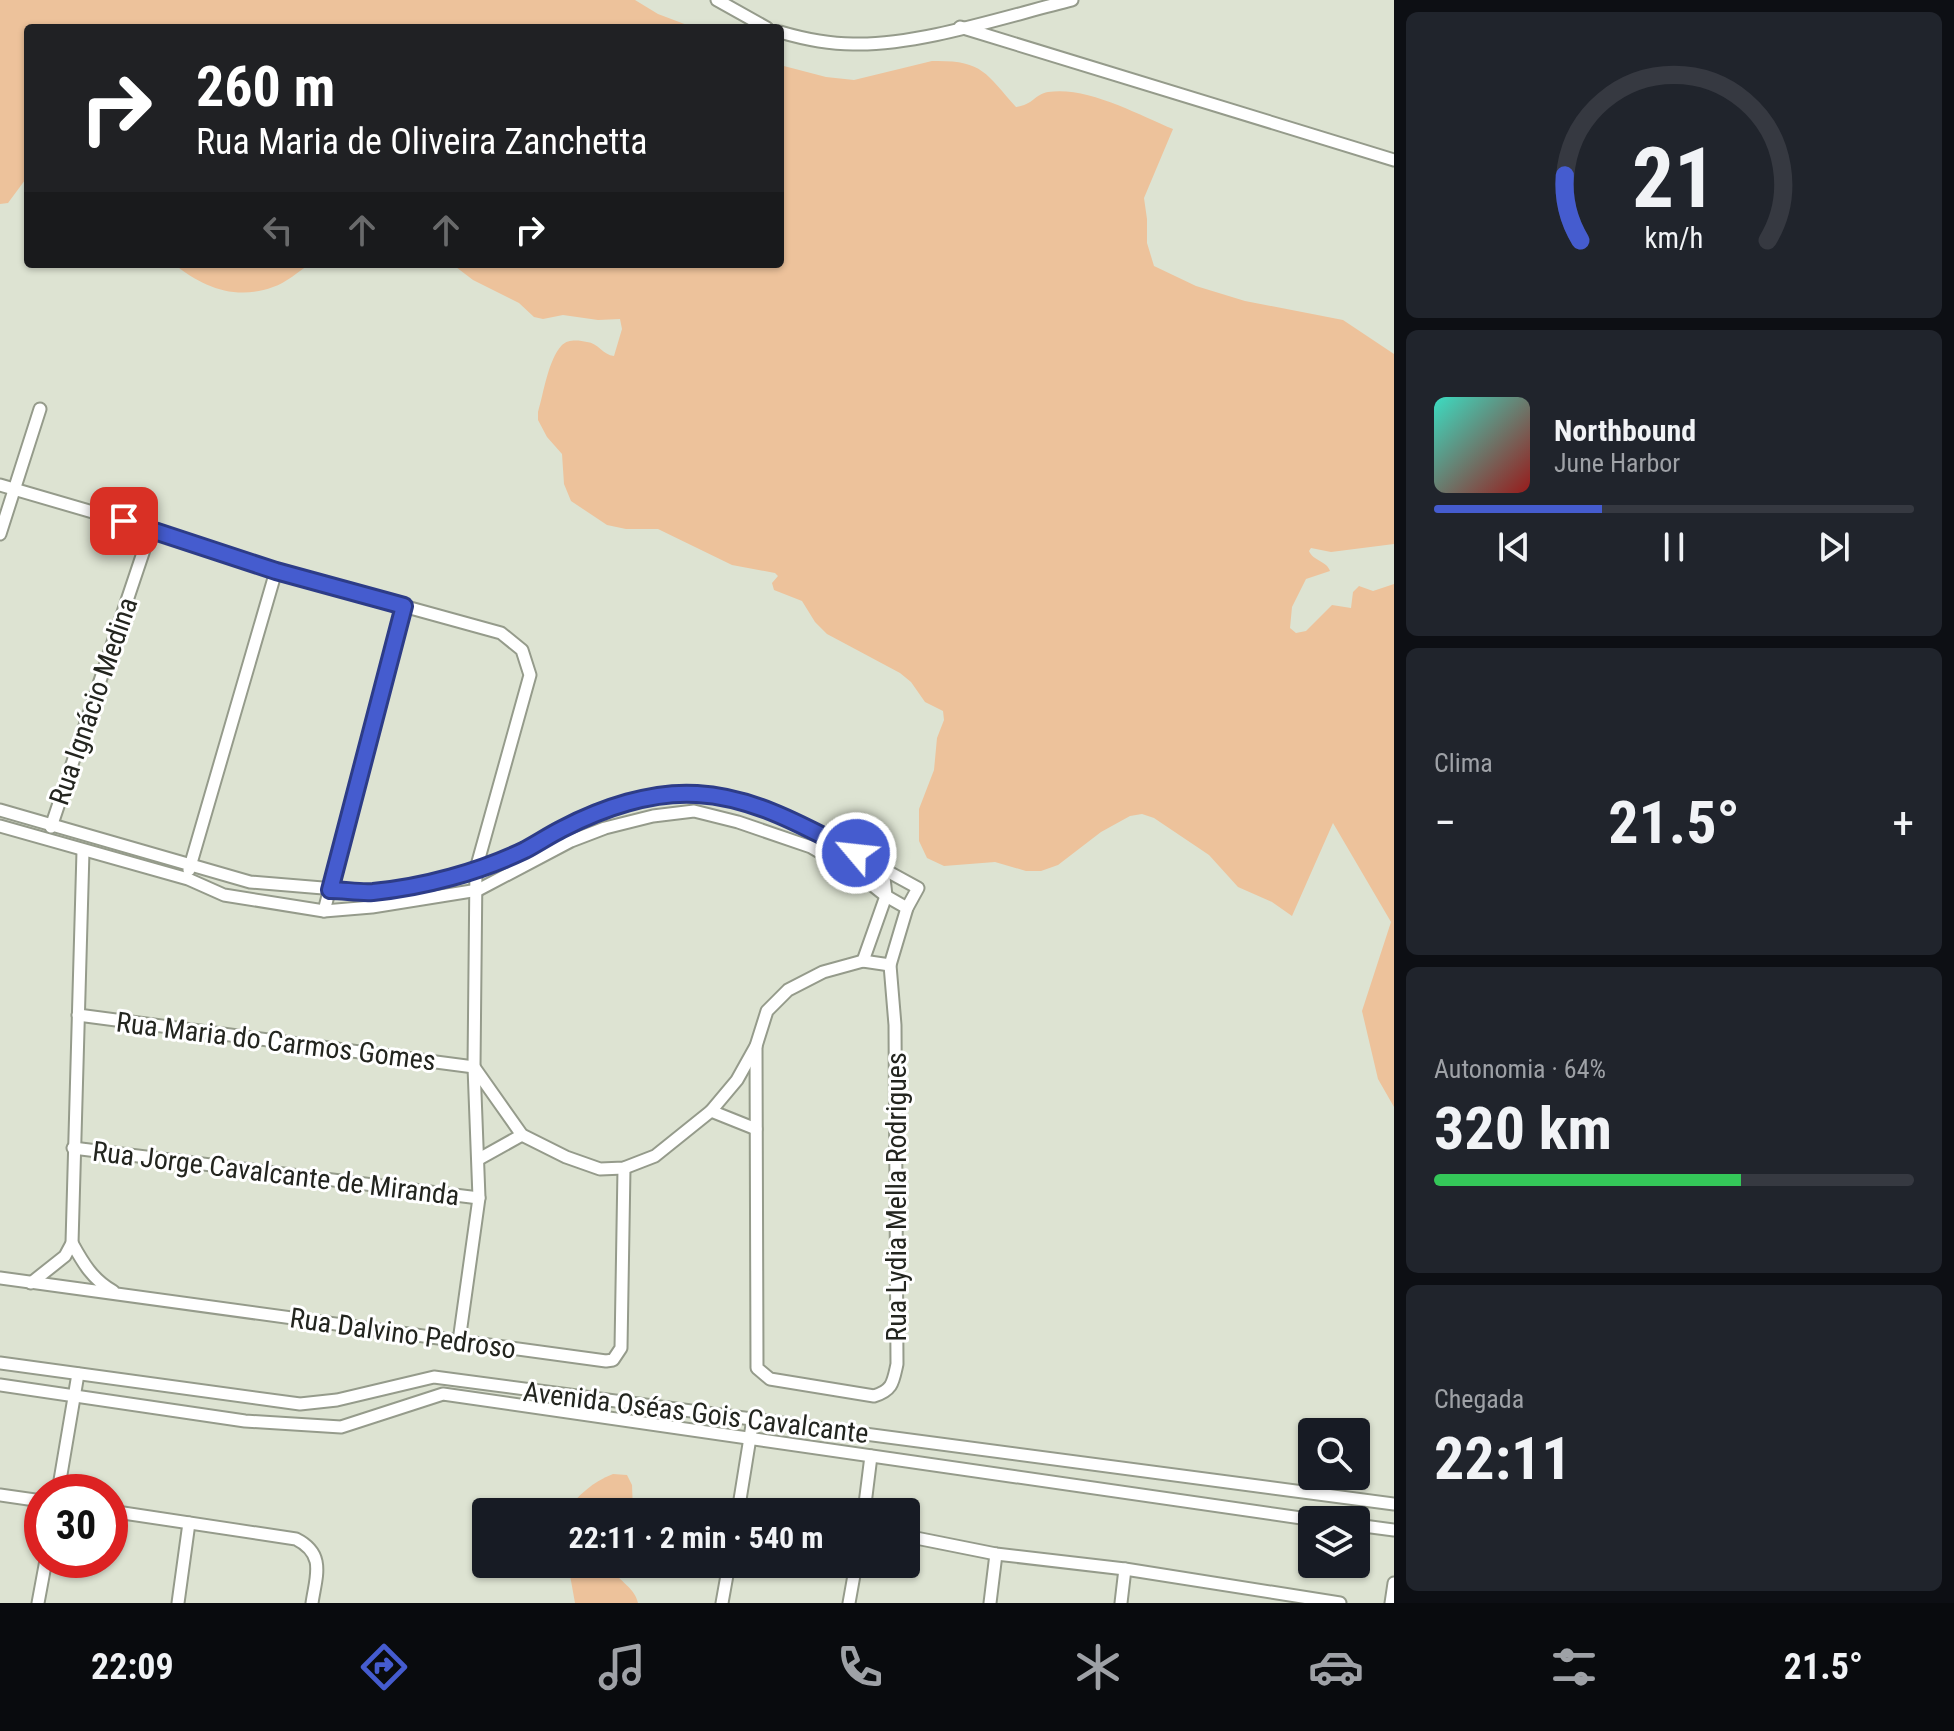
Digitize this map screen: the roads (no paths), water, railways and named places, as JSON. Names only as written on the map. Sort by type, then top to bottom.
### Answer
[{"type":"street","points":[[717,0],[760,24]]},
{"type":"street","points":[[784,33],[853,45],[924,36],[1072,0]]},
{"type":"street","points":[[960,27],[1394,160]]},
{"type":"street","points":[[0,534],[40,409]]},
{"type":"street","points":[[0,485],[151,529],[276,571],[501,633],[522,650],[530,675],[476,869],[474,1067],[479,1198],[459,1341]]},
{"type":"street","name":"Rua Ignácio Medina","points":[[51,827],[151,529]]},
{"type":"street","points":[[188,879],[189,863],[276,571]]},
{"type":"street","points":[[324,911],[404,606]]},
{"type":"street","points":[[0,810],[250,882],[371,892],[428,882],[476,869],[525,850],[565,827],[606,810],[650,797],[696,794],[744,802],[801,824],[883,868],[886,896],[863,961]]},
{"type":"street","points":[[0,826],[188,879],[224,895],[324,911],[372,907],[478,890],[571,841],[605,828],[653,816],[694,811],[738,822],[811,847],[907,908]]},
{"type":"street","points":[[31,1283],[65,1256],[72,1243],[83,851]]},
{"type":"street","name":"Rua Lydia Mella Rodrigues","points":[[756,1129],[757,1368],[770,1379],[874,1396],[886,1392],[893,1383],[897,1364],[895,1025],[890,965],[907,908],[918,888],[883,868]]},
{"type":"street","points":[[474,1067],[522,1135],[566,1157],[600,1169],[624,1168],[655,1156],[711,1111],[737,1080],[756,1046],[767,1011],[788,990],[823,972],[863,961],[890,965]]},
{"type":"street","name":"Rua Maria do Carmos Gomes","points":[[78,1015],[474,1067]]},
{"type":"street","points":[[711,1111],[756,1129],[756,1046]]},
{"type":"street","points":[[479,1159],[522,1135]]},
{"type":"street","name":"Rua Jorge Cavalcante de Miranda","points":[[73,1148],[479,1198]]},
{"type":"street","name":"Rua Dalvino Pedroso","points":[[0,1278],[606,1361],[618,1355],[621,1348],[624,1168]]},
{"type":"street","points":[[72,1243],[99,1283],[117,1294]]},
{"type":"street","name":"Avenida Oséas Gois Cavalcante","points":[[0,1363],[300,1404],[337,1400],[434,1377],[1394,1504]]},
{"type":"street","points":[[61,1474],[78,1374]]},
{"type":"street","points":[[0,1385],[74,1395]]},
{"type":"street","name":"Avenida Oséas Gois Cavalcante","points":[[74,1395],[245,1421],[341,1427],[443,1394],[1298,1518]]},
{"type":"street","points":[[740,1498],[753,1419]]},
{"type":"street","points":[[866,1498],[871,1456]]},
{"type":"street","points":[[0,1495],[24,1498]]},
{"type":"street","points":[[128,1514],[296,1539],[309,1546],[316,1557],[312,1603]]},
{"type":"street","points":[[178,1603],[189,1523]]},
{"type":"street","points":[[1370,1527],[1394,1530]]},
{"type":"street","points":[[920,1539],[996,1554],[1125,1569],[1266,1598],[1340,1603]]},
{"type":"street","points":[[990,1603],[996,1554]]},
{"type":"street","points":[[1121,1603],[1125,1569]]},
{"type":"street","points":[[38,1603],[43,1578]]},
{"type":"street","points":[[722,1603],[726,1578]]},
{"type":"street","points":[[849,1603],[853,1578]]},
{"type":"street","points":[[1391,1603],[1394,1583]]}]
